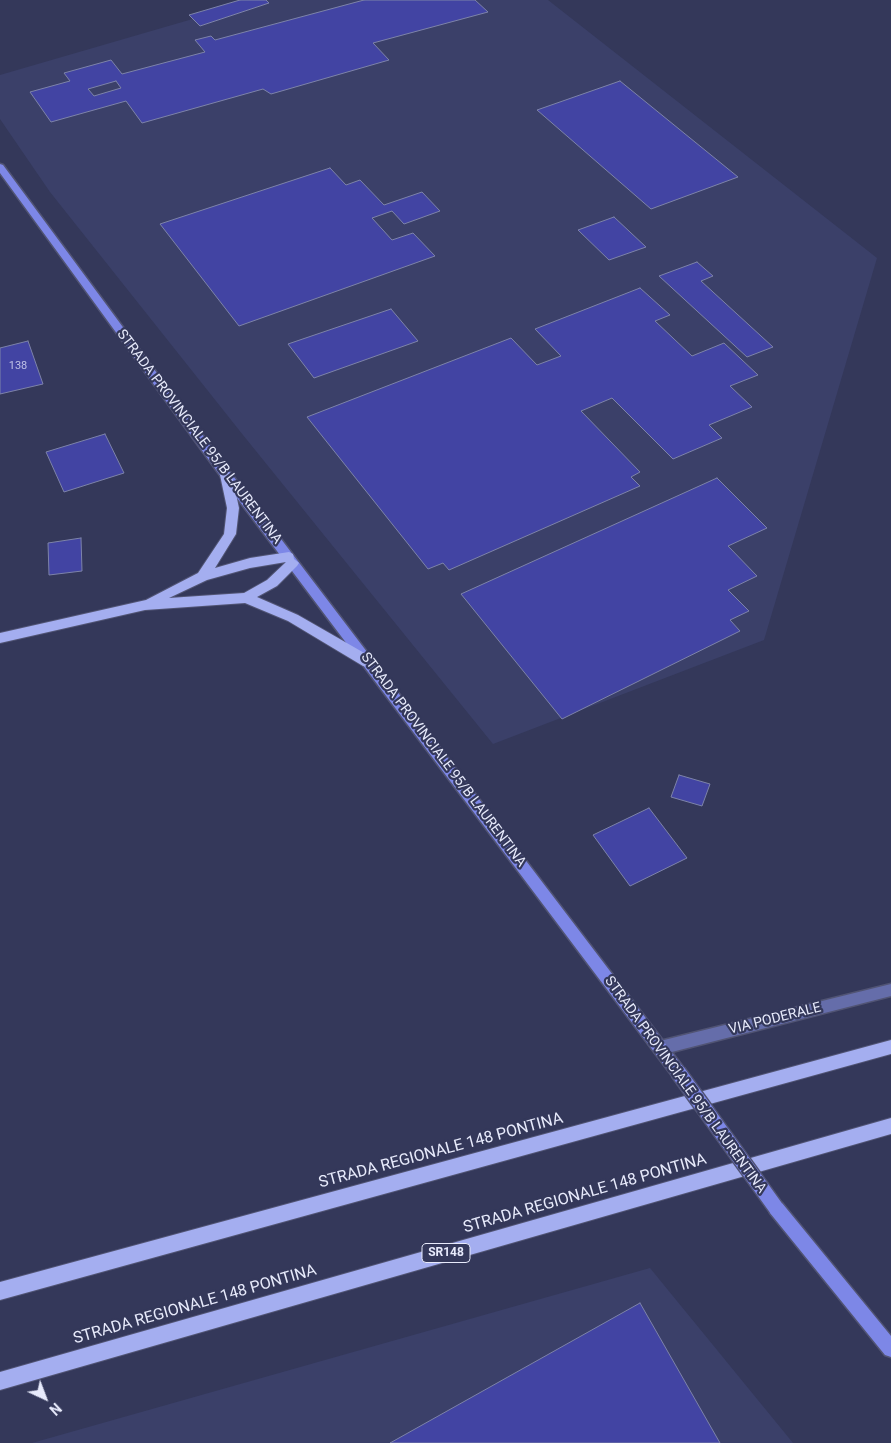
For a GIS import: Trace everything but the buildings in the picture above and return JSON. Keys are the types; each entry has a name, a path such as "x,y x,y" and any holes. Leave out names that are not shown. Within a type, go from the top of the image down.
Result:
{"highway":[{"path":"203,576 230,534 233,508 226,475"},
{"path":"146,605 203,576 250,563 291,560"},
{"path":"0,638 146,605 246,598 272,583 291,560"},
{"path":"246,598 293,618 368,662"},
{"name":"STRADA REGIONALE 148 PONTINA","path":"0,1291 891,1047"},
{"name":"STRADA REGIONALE 148 PONTINA","path":"0,1381 891,1126"}],"main road":[{"name":"STRADA PROVINCIALE 95/B LAURENTINA","path":"0,167 226,475 660,1048 776,1208 891,1349"}],"street":[{"name":"VIA PODERALE","path":"660,1048 891,990"}],"shaded area":[{"path":"258,0 548,0 877,258 764,640 493,744 243,435 50,192 0,119 0,75"},
{"path":"650,1268 793,1443 32,1443"}]}
